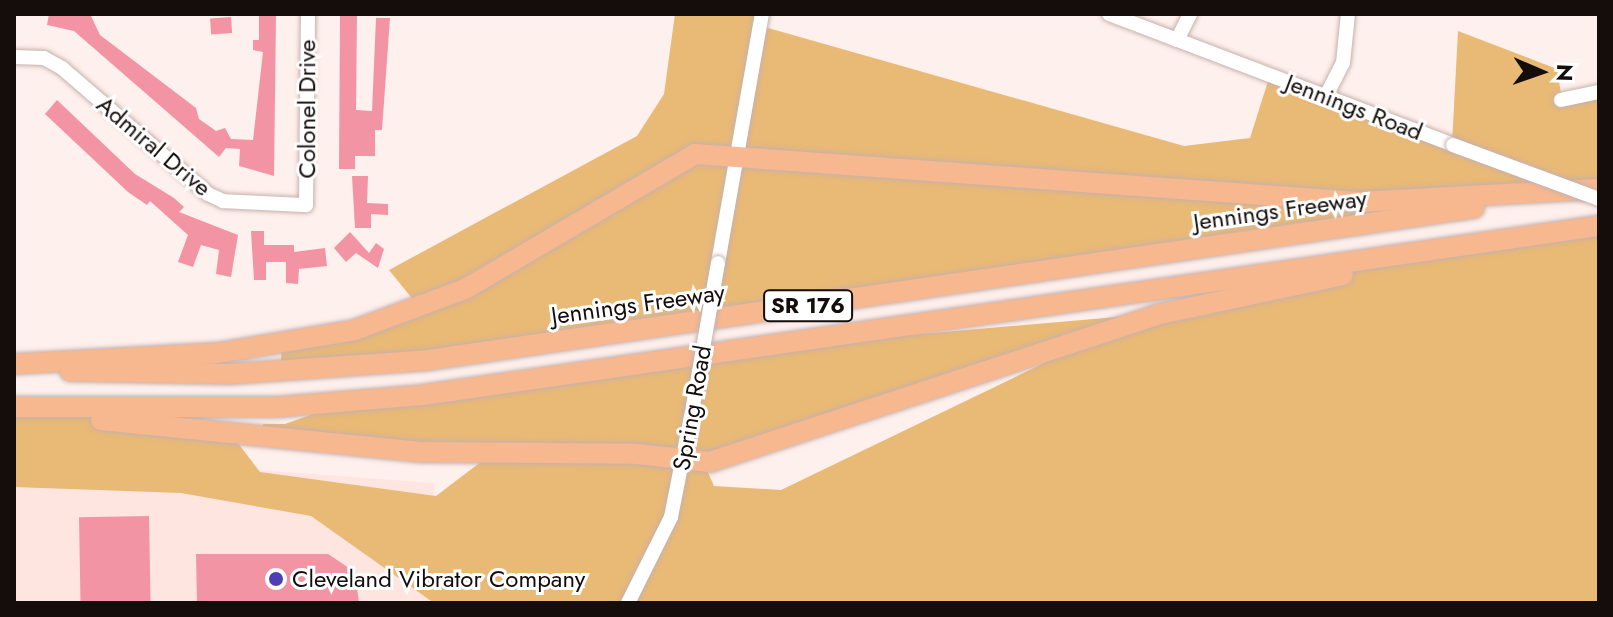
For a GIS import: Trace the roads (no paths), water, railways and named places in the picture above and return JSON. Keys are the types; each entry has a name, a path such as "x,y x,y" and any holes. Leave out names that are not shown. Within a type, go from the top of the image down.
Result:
{"highway":[{"path":"14,365 218,353 355,330 465,289 664,168 695,154 1359,202 1599,192"},
{"name":"Jennings Freeway","path":"14,365 230,374 428,360 1599,192"},
{"name":"SR 176","path":"14,407 278,407 423,395 1599,226"},
{"path":"42,409 423,452 637,454 683,460 739,456 1156,315 1417,254"}],"street":[{"name":"Colonel Drive","path":"306,205 308,14"},
{"name":"Spring Road","path":"628,603 658,552 683,460 762,14"},
{"name":"Jennings Road","path":"1109,14 1453,145 1599,192"},
{"path":"1177,40 1190,14"},
{"path":"1326,96 1343,63 1348,14"},
{"name":"Admiral Drive","path":"14,57 44,58 62,68 208,194 223,201 306,205"},
{"path":"1561,100 1599,92"}],"place":[{"name":"Cleveland Vibrator Company","path":"276,579"}]}
